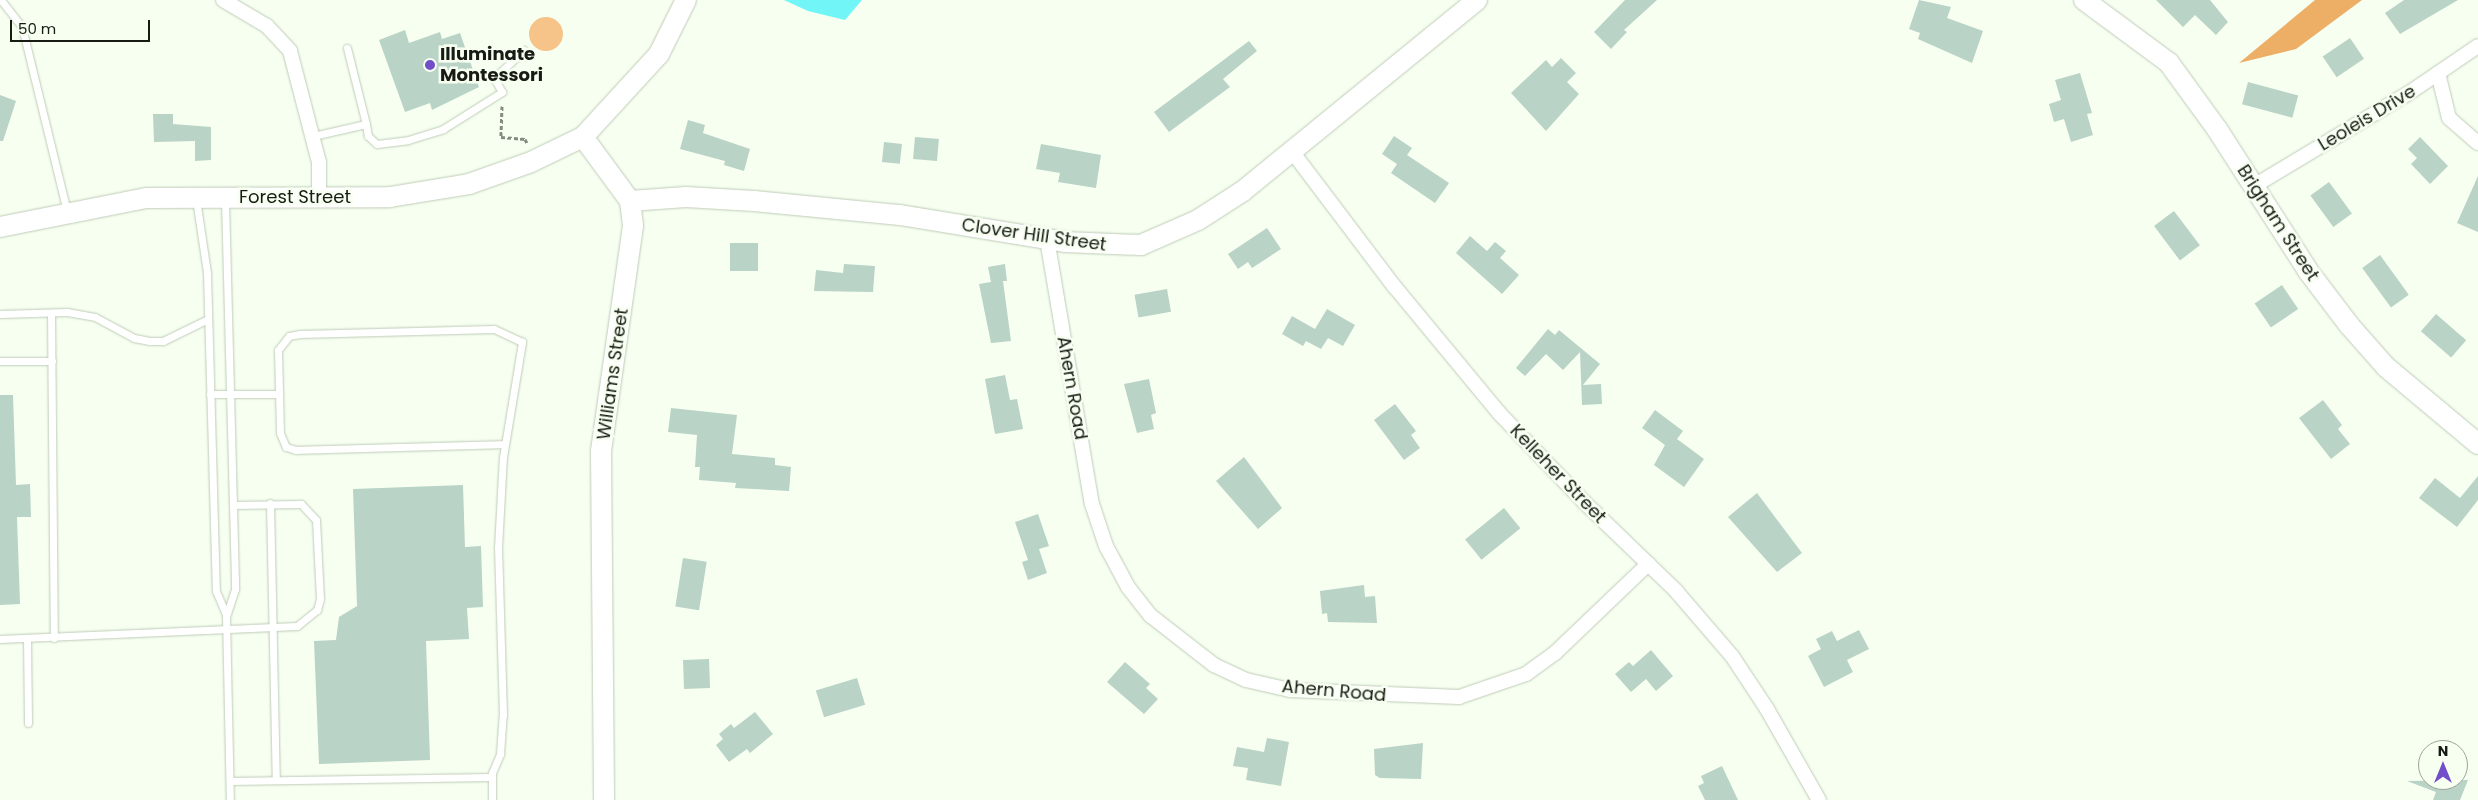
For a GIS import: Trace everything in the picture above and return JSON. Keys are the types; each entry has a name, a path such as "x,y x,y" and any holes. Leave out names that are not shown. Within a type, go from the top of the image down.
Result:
{"street":[{"path":"223,0 267,26 290,51 320,162 320,196"},
{"path":"583,137 658,54 686,0"},
{"name":"Clover Hill Street","path":"630,202 703,197 861,210 1047,239 1123,247 1156,240 1222,206 1477,0"},
{"name":"Brigham Street","path":"2084,0 2169,64 2254,186 2308,271 2355,332 2386,368 2478,444"},
{"name":"Leoleis Drive","path":"2254,186 2438,73 2478,46"},
{"path":"2438,73 2449,118 2462,133 2478,143"},
{"name":"Forest Street","path":"0,228 67,212 146,198 195,196 390,197 437,192 495,176 583,137"},
{"name":"Williams Street","path":"583,137 630,202 633,226 630,265 608,396 600,481 604,800"},
{"name":"Kelleher Street","path":"1291,150 1394,286 1499,413 1648,564 1732,656 1767,708 1819,800"},
{"name":"Ahern Road","path":"1047,239 1092,504 1106,546 1128,587 1150,616 1214,665 1246,680 1290,690 1459,697 1526,674 1554,653 1648,564"}],"lane":[{"path":"1,0 22,27 67,212"},
{"path":"348,48 368,136 378,144 408,140 443,129 496,96 502,92 494,78 524,50"},
{"path":"313,136 366,124"},
{"path":"195,196 207,273 206,320 216,591 226,616"},
{"path":"225,196 235,589 226,616 230,800"},
{"path":"0,314 51,313 95,317 134,338 150,341 163,341 206,320"},
{"path":"51,313 54,638"},
{"path":"492,800 492,777 500,754 504,715 498,548 505,444 522,342 494,328 289,336 278,350 282,441 296,450 505,444"},
{"path":"0,361 52,361"},
{"path":"210,394 279,394"},
{"path":"270,503 276,780"},
{"path":"0,639 272,630 297,626 317,610 319,539 316,520 301,504 233,504"},
{"path":"27,639 28,723"},
{"path":"230,781 492,777"}],"path":[{"path":"496,96 504,109 501,137 525,139 526,143"}],"shaded area":[{"path":"2315,0 2362,0 2296,49 2239,63"},
{"path":"546,17 558,22 563,34 558,46 546,51 534,46 529,34 534,22"}],"water":[{"path":"784,0 862,0 845,20 808,11"}],"building":[{"path":"1625,0 1657,0 1624,30 1627,32 1611,49 1594,32"},
{"path":"1919,0 1951,7 1947,18 1983,31 1972,63 1918,39 1920,33 1909,29"},
{"path":"2156,0 2210,0 2228,22 2216,35 2195,15 2183,27"},
{"path":"2404,0 2458,0 2400,34 2385,13"},
{"name":"Illuminate Montessori","path":"405,30 409,43 440,32 442,39 460,33 479,87 432,110 430,103 405,112 379,40"},
{"path":"2350,38 2364,59 2337,77 2323,56"},
{"path":"1249,41 1257,51 1223,79 1230,87 1169,132 1154,112"},
{"path":"1561,58 1576,73 1567,82 1579,94 1546,131 1511,93 1546,60 1552,67"},
{"path":"2080,73 2092,113 2087,114 2093,135 2071,142 2064,119 2054,122 2049,104 2061,100 2055,80"},
{"path":"2248,82 2298,95 2292,118 2242,104"},
{"path":"0,95 16,101 3,141 0,141"},
{"path":"153,114 173,114 173,124 211,127 211,160 195,161 195,141 154,142"},
{"path":"688,120 705,125 703,133 750,149 744,171 724,165 725,161 680,149"},
{"path":"1394,136 1412,148 1407,155 1449,183 1435,203 1391,173 1397,164 1382,154"},
{"path":"915,137 939,139 937,161 913,159"},
{"path":"2420,137 2448,166 2430,184 2411,164 2417,158 2408,149"},
{"path":"884,142 902,144 900,164 882,162"},
{"path":"1041,144 1101,155 1096,188 1058,182 1060,173 1036,169"},
{"path":"2478,176 2478,232 2457,223"},
{"path":"2329,182 2352,214 2333,227 2310,196"},
{"path":"2174,211 2200,245 2180,260 2154,226"},
{"path":"1267,228 1281,249 1252,268 1248,262 1238,269 1228,254"},
{"path":"1470,236 1487,251 1495,242 1506,251 1500,258 1519,275 1502,294 1456,253"},
{"path":"730,243 758,243 758,271 730,271"},
{"path":"2380,255 2409,295 2391,308 2362,268"},
{"path":"844,264 875,266 873,292 814,291 816,270 843,273"},
{"path":"1005,264 1007,281 1003,281 1011,341 991,343 979,284 991,282 988,267"},
{"path":"2282,285 2298,309 2271,327 2255,303"},
{"path":"1167,289 1171,312 1138,317 1135,295"},
{"path":"1327,309 1355,325 1343,346 1328,338 1321,349 1306,341 1303,346 1282,334 1292,316 1315,329"},
{"path":"2436,314 2466,340 2451,358 2421,331"},
{"path":"1548,329 1555,335 1559,330 1600,364 1583,385 1601,384 1602,404 1582,405 1580,352 1563,370 1546,354 1525,376 1516,368"},
{"path":"1005,375 1010,400 1017,399 1023,429 995,434 985,379"},
{"path":"1149,379 1156,413 1151,415 1154,429 1137,433 1124,384"},
{"path":"0,395 13,395 16,485 30,484 31,517 17,517 20,604 0,605"},
{"path":"2323,400 2342,425 2338,429 2350,444 2331,459 2299,418"},
{"path":"1395,404 1416,431 1411,435 1420,448 1404,460 1374,420"},
{"path":"671,408 737,415 732,454 775,458 775,465 791,467 789,491 735,488 736,483 699,480 700,467 695,467 697,435 668,432"},
{"path":"1655,410 1683,431 1677,439 1704,459 1684,487 1654,465 1665,445 1642,428"},
{"path":"1244,457 1282,508 1258,529 1216,481"},
{"path":"2478,476 2478,500 2457,527 2419,498 2435,478 2460,498"},
{"path":"463,485 465,547 481,546 483,607 467,608 469,639 426,641 430,760 319,764 314,641 336,640 339,617 357,606 353,489"},
{"path":"1757,493 1802,553 1777,572 1728,517"},
{"path":"1504,508 1520,528 1482,560 1465,539"},
{"path":"1038,514 1049,546 1039,549 1047,573 1028,580 1022,562 1028,560 1015,522"},
{"path":"683,558 707,562 699,610 675,606"},
{"path":"1364,585 1365,597 1375,596 1377,623 1328,622 1327,613 1322,614 1320,591"},
{"path":"1859,630 1869,649 1847,660 1853,672 1824,687 1808,656 1821,649 1816,639 1832,631 1837,641"},
{"path":"1651,650 1673,676 1656,691 1646,679 1631,692 1615,674 1629,662 1633,666"},
{"path":"709,659 710,688 684,689 683,660"},
{"path":"1125,662 1150,684 1146,688 1158,699 1144,714 1107,682"},
{"path":"857,678 865,705 824,717 816,691"},
{"path":"755,712 773,734 750,753 747,749 729,762 716,745 723,739 719,734 731,724 734,728"},
{"path":"1267,738 1289,742 1281,786 1246,780 1248,768 1233,766 1237,747 1264,752"},
{"path":"1423,743 1421,779 1380,778 1375,775 1374,749"},
{"path":"1722,766 1738,800 1705,800 1698,786 1704,783 1701,776"},
{"path":"2407,781 2418,781 2418,785"},
{"path":"2431,790 2464,790 2460,800 2433,800 2436,792"}],"place":[{"name":"Illuminate Montessori","path":"430,65"}]}
